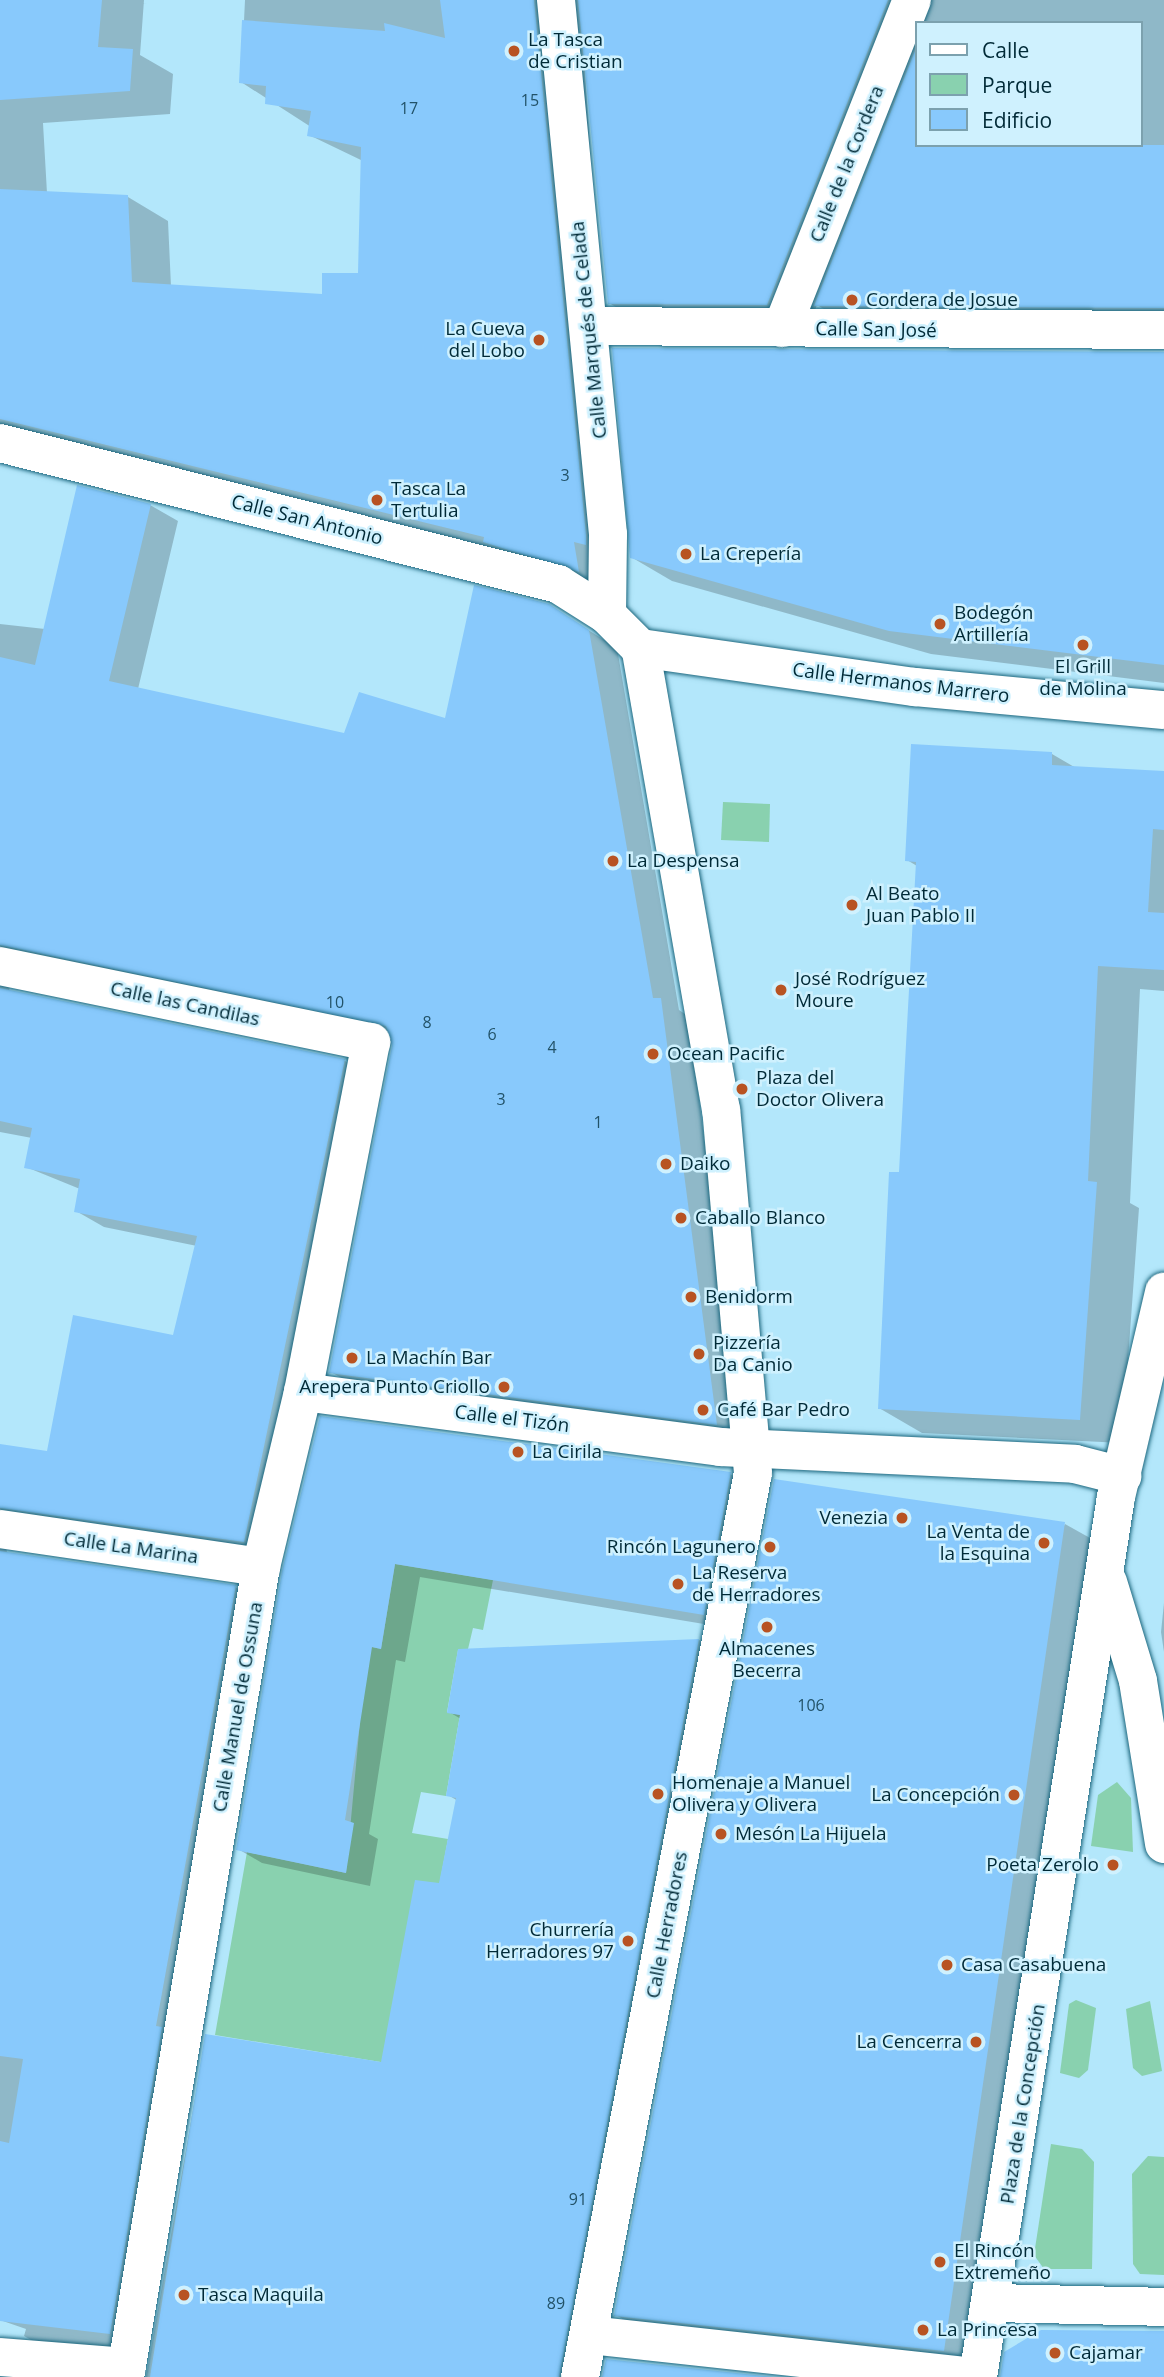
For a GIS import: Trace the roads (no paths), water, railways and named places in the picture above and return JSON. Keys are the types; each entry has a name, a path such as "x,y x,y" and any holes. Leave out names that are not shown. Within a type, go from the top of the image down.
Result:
{"street":[{"name":"Calle Marqués de Celada","path":"556,0 608,534 607,615"},
{"name":"Calle de la Cordera","path":"782,328 912,0"},
{"name":"Calle San José","path":"589,327 1164,330"},
{"name":"Calle San Antonio","path":"0,443 558,584 607,615"},
{"path":"607,615 640,648 721,1110 742,1456 1075,1464 1122,1476"},
{"name":"Calle Hermanos Marrero","path":"640,648 915,687 1164,710"},
{"name":"Calle las Candilas","path":"0,966 371,1042"},
{"name":"Calle Manuel de Ossuna","path":"126,2372 261,1567 303,1392 371,1042"},
{"name":"Plaza de la Concepción","path":"978,2377 993,2303 1105,1573 1122,1476 1160,1330 1164,1292"},
{"name":"Calle el Tizón","path":"303,1392 742,1456"},
{"name":"Calle Herradores","path":"580,2377 742,1456"},
{"name":"Calle La Marina","path":"0,1529 261,1567"},
{"name":"Plaza de la Concepción","path":"1105,1573 1138,1681 1164,1844"},
{"path":"993,2303 1164,2306"},
{"path":"589,2335 978,2377"},
{"path":"0,2357 126,2372"}],"place":[{"name":"La Tasca de Cristian","path":"514,51"},
{"name":"Cordera de Josue","path":"852,300"},
{"name":"La Cueva del Lobo","path":"539,340"},
{"name":"Tasca La Tertulia","path":"377,500"},
{"name":"La Crepería","path":"686,554"},
{"name":"Bodegón Artillería","path":"940,624"},
{"name":"El Grill de Molina","path":"1083,645"},
{"name":"La Despensa","path":"613,861"},
{"name":"Al Beato Juan Pablo II","path":"852,905"},
{"name":"José Rodríguez Moure","path":"781,990"},
{"name":"Ocean Pacific","path":"653,1054"},
{"name":"Plaza del Doctor Olivera","path":"742,1089"},
{"name":"Daiko","path":"666,1164"},
{"name":"Caballo Blanco","path":"681,1218"},
{"name":"Benidorm","path":"691,1297"},
{"name":"Pizzería Da Canio","path":"699,1354"},
{"name":"La Machín Bar","path":"352,1358"},
{"name":"Arepera Punto Criollo","path":"504,1387"},
{"name":"Café Bar Pedro","path":"703,1410"},
{"name":"La Cirila","path":"518,1452"},
{"name":"Venezia","path":"902,1518"},
{"name":"La Venta de la Esquina","path":"1044,1543"},
{"name":"Rincón Lagunero","path":"770,1547"},
{"name":"La Reserva de Herradores","path":"678,1584"},
{"name":"Almacenes Becerra","path":"767,1627"},
{"name":"Homenaje a Manuel Olivera y Olivera","path":"658,1794"},
{"name":"La Concepción","path":"1014,1795"},
{"name":"Mesón La Hijuela","path":"721,1834"},
{"name":"Poeta Zerolo","path":"1113,1865"},
{"name":"Churrería Herradores 97","path":"628,1941"},
{"name":"Casa Casabuena","path":"947,1965"},
{"name":"La Cencerra","path":"976,2042"},
{"name":"El Rincón Extremeño","path":"940,2262"},
{"name":"Tasca Maquila","path":"184,2295"},
{"name":"La Princesa","path":"923,2330"},
{"name":"Cajamar","path":"1055,2353"}]}
